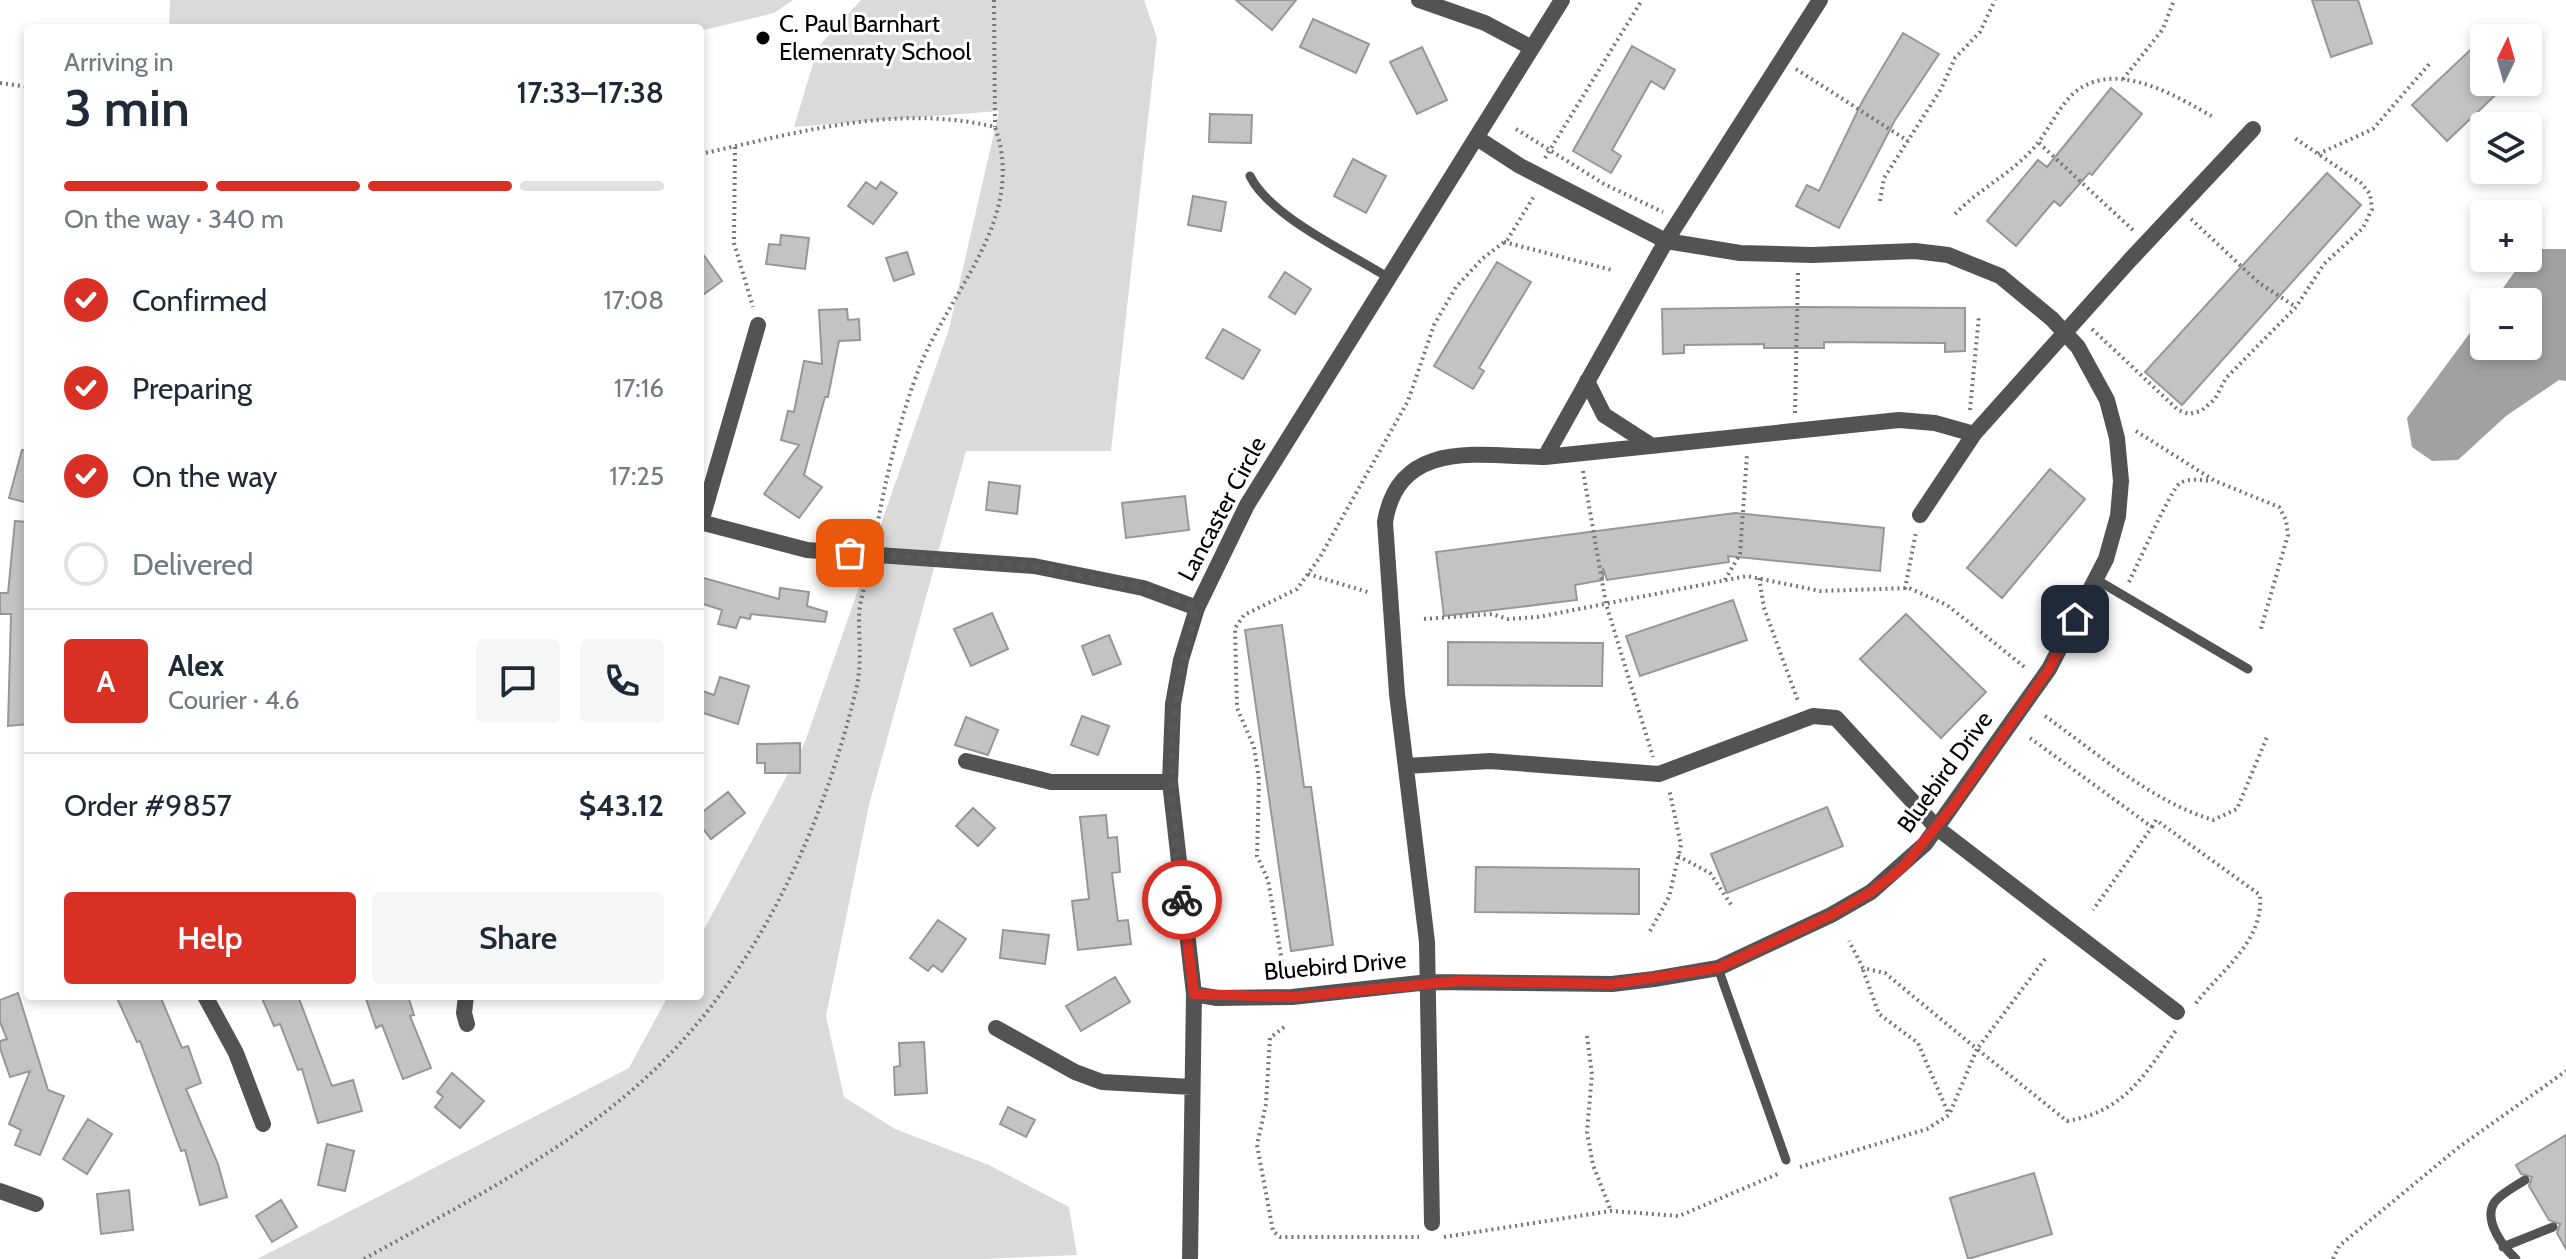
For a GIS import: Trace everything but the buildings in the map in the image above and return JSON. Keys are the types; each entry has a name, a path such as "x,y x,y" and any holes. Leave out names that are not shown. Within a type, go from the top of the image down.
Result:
{"street":[{"path":"1419,0 1485,23 1532,48"},
{"name":"Lancaster Circle","path":"1190,1259 1194,994 1170,782 1173,704 1197,608 1247,505 1562,0"},
{"path":"1545,457 1666,241 1820,0"},
{"path":"1920,515 1971,433 2253,129"},
{"name":"Bluebird Drive","path":"1194,994 1288,997 1429,982 1612,984 1718,968 1871,892 1903,867 1937,828 2041,680 2097,580 2118,516 2121,481 2111,416 2092,371 2065,332 2000,276 1948,255 1915,251 1812,255 1740,253 1666,241 1529,171 1477,138"},
{"path":"704,512 758,325"},
{"path":"1587,381 1604,415 1649,444"},
{"path":"1431,1233 1429,982 1385,522 1388,501 1402,477 1412,469 1451,456 1545,457 1899,420 1935,423 1971,433"},
{"path":"704,523 807,550 1034,566 1143,588 1197,608"},
{"path":"1406,766 1490,761 1659,774 1813,716 1836,718 1937,828 2177,1012"},
{"path":"966,761 1051,782 1170,782"},
{"path":"207,1000 236,1053 263,1124"},
{"path":"466,1000 467,1024"},
{"path":"996,1028 1075,1072 1102,1082 1192,1087"},
{"path":"0,1191 36,1204"}],"lane":[{"path":"1250,176 1257,191 1290,216 1389,278"},
{"path":"2097,580 2248,669"},
{"path":"1718,968 1786,1160"},
{"path":"2516,1259 2503,1247 2491,1217 2494,1203 2525,1180"},
{"path":"2503,1247 2553,1227"}],"path":[{"path":"364,1259 504,1182 632,1090 724,990 779,901 815,826 857,689 861,656 859,615 881,500 920,366 980,258 997,217 1003,170 995,127 994,0"},
{"path":"1540,167 1642,0"},
{"path":"1880,201 1884,178 1955,58 1980,32 1995,0"},
{"path":"2123,79 2163,29 2174,0"},
{"path":"1780,60 1908,141"},
{"path":"2318,154 2373,129 2431,62"},
{"path":"1955,214 1971,197 2017,166 2039,143 2073,94 2096,80 2123,79 2179,97 2215,118"},
{"path":"0,83 24,86"},
{"path":"704,153 826,124 910,117 995,127"},
{"path":"1516,129 1604,184 1669,216"},
{"path":"2092,329 2159,395 2189,414 2201,411 2215,399 2226,378 2296,307 2324,264 2363,228 2372,209 2370,194 2361,183 2293,137"},
{"path":"2039,143 2147,243"},
{"path":"735,147 734,243 758,325"},
{"path":"1288,997 1268,880 1257,856 1259,780 1254,747 1237,708 1235,628 1244,615 1297,589 1308,574 1408,401 1434,325 1456,287 1504,242 1534,196"},
{"path":"2179,208 2259,283 2296,307"},
{"path":"1504,242 1612,270"},
{"path":"1794,431 1799,291"},
{"path":"1971,433 1979,315"},
{"path":"2111,416 2215,481 2279,507 2286,520 2288,535 2260,632"},
{"path":"1725,580 1740,554 1749,434"},
{"path":"1580,453 1606,604 1653,757"},
{"path":"2129,582 2167,505 2171,490 2184,480 2215,481"},
{"path":"1905,589 1920,515"},
{"path":"1308,574 1390,598"},
{"path":"1424,619 1492,614 1508,619 1538,617 1747,576 1820,591 1905,589 1947,605 2041,680"},
{"path":"1759,578 1764,608 1795,688 1802,720"},
{"path":"2045,716 2145,787 2192,814 2213,820 2237,809 2267,737"},
{"path":"2030,738 2152,827 2093,910"},
{"path":"1650,931 1669,897 1681,845 1668,786"},
{"path":"1678,856 1710,873 1732,906"},
{"path":"1849,941 1863,968 1879,1014 1918,1043 1949,1115"},
{"path":"1284,1027 1270,1038 1266,1104 1257,1145 1273,1231 1280,1237 1431,1233 1611,1211 1679,1216 1773,1176 1927,1129 1949,1115 1977,1049 1885,973 1863,968"},
{"path":"1587,1036 1592,1074 1587,1132 1593,1165 1611,1211"},
{"path":"2333,1259 2339,1246 2459,1147 2566,1071"}],"shaded area":[{"path":"170,0 793,0 774,13 704,30 704,24 169,24"},
{"path":"861,0 1144,0 1157,38 1111,451 966,451 869,805 826,1016 844,1097 895,1129 989,1165 1069,1207 1077,1255 983,1259 257,1259 629,1068 666,1000 704,1000 704,930 805,742 949,329 999,111 794,127 818,47"},
{"path":"2542,249 2566,249 2566,381 2559,380 2506,416 2458,460 2432,461 2412,447 2407,418 2470,333 2470,360 2542,360 2542,288 2503,288 2515,272 2542,272"}],"way so far":[{"path":"850,553 1034,566 1143,588 1197,608 1181,660 1169,741 1172,814 1182,900"}],"place":[{"name":"C. Paul Barnhart Elemenraty School","path":"763,38"}],"route":[{"path":"1182,900 1194,994 1217,998 1292,997 1429,982 1612,984 1718,968 1831,915 1871,892 1903,867 1925,844 2049,669 2075,619"}]}
